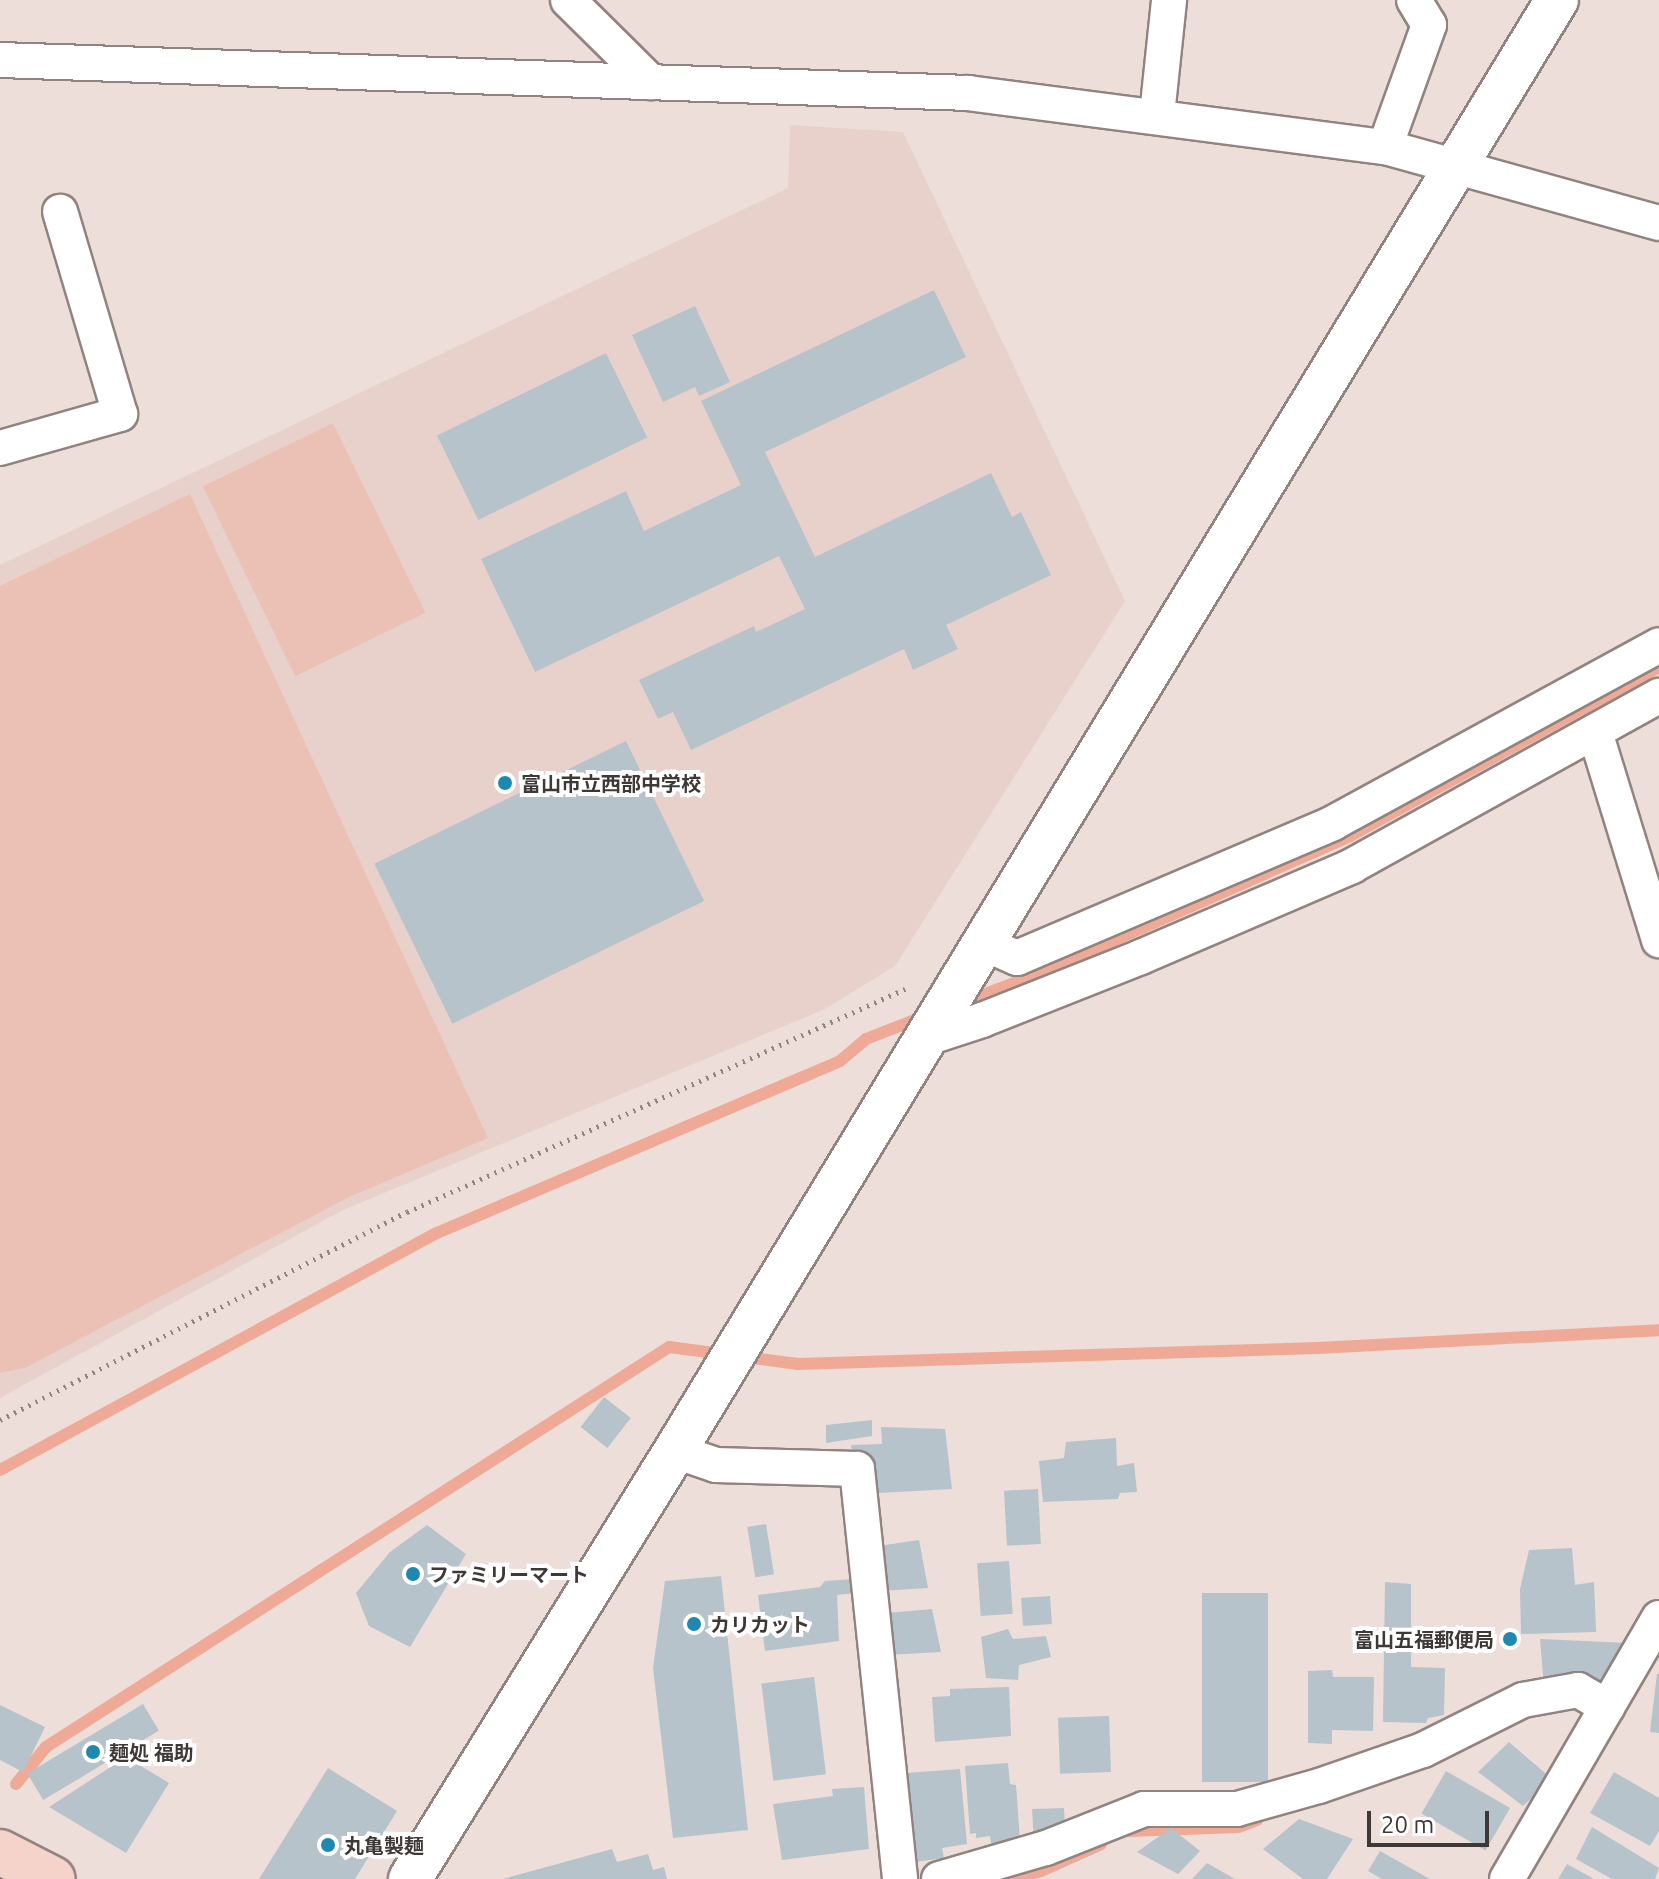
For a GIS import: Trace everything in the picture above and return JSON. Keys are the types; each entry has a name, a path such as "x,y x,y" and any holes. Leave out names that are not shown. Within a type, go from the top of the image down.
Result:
{"main road":[{"path":"0,1852 53,1879"}],"street":[{"path":"568,0 651,82"},
{"path":"1157,115 1169,0"},
{"path":"1385,147 1429,25 1414,0"},
{"path":"410,1879 928,1037 1557,0"},
{"path":"0,60 968,93 1157,115 1385,147 1659,223"},
{"path":"0,448 120,414 60,212"},
{"path":"973,960 1017,958 1333,823 1659,645"},
{"path":"928,1037 982,1020 1141,957 1352,866 1659,696"},
{"path":"1595,732 1659,940"},
{"path":"675,1451 716,1465 857,1469 900,1879"},
{"path":"1507,1879 1607,1707 1649,1654 1659,1618"},
{"path":"939,1879 1046,1848 1144,1809 1237,1809 1319,1786 1423,1750 1523,1700 1578,1690 1607,1707"}],"path":[{"path":"0,1420 407,1212 906,988"}],"shaded area":[{"name":"富山市立西部中学校","path":"790,125 903,132 1125,601 895,966 825,1009 341,1211 0,1398 0,565 788,188"},
{"path":"333,423 425,613 295,676 203,487"},
{"path":"190,494 488,1138 349,1197 25,1368 0,1373 0,586"}],"building":[{"path":"934,290 966,357 765,452 815,557 991,473 1012,517 1021,512 1051,575 946,625 958,649 913,670 904,649 691,750 673,712 658,719 639,680 754,626 756,632 805,609 779,556 535,672 481,559 626,491 644,531 741,485 701,401"},
{"path":"695,306 730,382 699,396 695,387 663,402 632,335"},
{"path":"606,353 647,437 478,520 437,435"},
{"path":"626,741 704,901 452,1024 374,864"},
{"path":"604,1397 631,1418 607,1448 581,1427"},
{"path":"872,1420 872,1436 826,1443 826,1425"},
{"path":"881,1427 945,1429 952,1489 860,1494 851,1445 882,1444"},
{"path":"1116,1438 1117,1466 1134,1463 1137,1492 1120,1493 1118,1499 1043,1502 1039,1461 1064,1458 1066,1442"},
{"path":"1038,1489 1041,1544 1007,1546 1004,1491"},
{"path":"766,1524 774,1574 755,1577 747,1527"},
{"name":"ファミリーマート","path":"427,1525 466,1554 410,1647 369,1626 356,1593 390,1552"},
{"path":"919,1540 928,1588 881,1591 865,1548"},
{"path":"1572,1548 1575,1585 1594,1582 1596,1632 1521,1634 1520,1589 1529,1550"},
{"path":"1009,1561 1013,1614 981,1616 977,1563"},
{"path":"721,1576 748,1830 673,1838 653,1668 665,1581"},
{"path":"854,1579 856,1593 837,1595 839,1641 765,1651 758,1595 820,1587 825,1581"},
{"path":"1385,1582 1411,1584 1411,1667 1445,1668 1444,1715 1428,1718 1426,1723 1383,1722"},
{"path":"1202,1593 1268,1593 1268,1782 1202,1782"},
{"path":"1050,1596 1052,1624 1023,1626 1021,1598"},
{"path":"932,1609 941,1652 887,1655 887,1613"},
{"path":"1008,1629 1013,1639 1046,1636 1051,1657 1019,1665 1018,1680 986,1678 981,1637"},
{"path":"1540,1639 1628,1643 1605,1685 1544,1687"},
{"path":"1332,1670 1333,1677 1374,1677 1373,1731 1332,1730 1332,1744 1308,1743 1308,1671"},
{"path":"1659,1674 1659,1733 1650,1732"},
{"path":"814,1677 826,1774 773,1781 761,1683"},
{"path":"1009,1687 1011,1736 935,1742 932,1697 950,1696 950,1689"},
{"name":"麺処 福助","path":"143,1704 159,1731 43,1800 27,1774"},
{"path":"0,1705 45,1727 23,1772 0,1760"},
{"path":"1109,1716 1111,1772 1060,1774 1058,1718"},
{"path":"1509,1742 1552,1779 1523,1806 1478,1772"},
{"path":"126,1757 169,1783 126,1853 49,1807"},
{"path":"1008,1763 1010,1784 1016,1785 1020,1840 1003,1842 1004,1850 992,1850 990,1836 976,1838 976,1833 970,1834 965,1766"},
{"name":"丸亀製麺","path":"328,1768 397,1811 355,1879 259,1879"},
{"path":"960,1769 967,1844 942,1848 944,1858 915,1862 906,1773"},
{"path":"1446,1771 1510,1808 1486,1850 1422,1813"},
{"path":"1614,1772 1659,1798 1659,1831 1650,1846 1590,1813"},
{"path":"864,1787 869,1849 782,1860 773,1804 833,1796 832,1789"},
{"path":"1064,1808 1065,1829 1034,1842 1032,1809"},
{"path":"1299,1819 1353,1839 1327,1879 1303,1879 1263,1849"},
{"path":"1592,1827 1659,1868 1655,1879 1612,1879 1576,1859"},
{"path":"1171,1828 1200,1851 1178,1874 1137,1852"},
{"path":"612,1849 617,1862 648,1854 653,1870 664,1867 667,1879 503,1879"},
{"path":"1380,1851 1430,1879 1382,1879 1368,1871"},
{"path":"1207,1863 1235,1879 1192,1879"},
{"path":"1567,1864 1594,1879 1558,1879"}],"waterway":[{"path":"961,1003 1033,976 1350,836 1659,667"},
{"path":"0,1470 437,1233 840,1061 866,1039 925,1016"},
{"path":"16,1784 46,1747 669,1347 798,1364 1318,1348 1659,1330"},
{"path":"1129,1831 1238,1827 1257,1820"},
{"path":"1007,1879 1041,1871 1101,1844"}],"place":[{"name":"富山市立西部中学校","path":"505,783"},
{"name":"ファミリーマート","path":"413,1574"},
{"name":"カリカット","path":"694,1624"},
{"name":"富山五福郵便局","path":"1510,1639"},
{"name":"麺処 福助","path":"93,1752"},
{"name":"丸亀製麺","path":"328,1845"}]}
